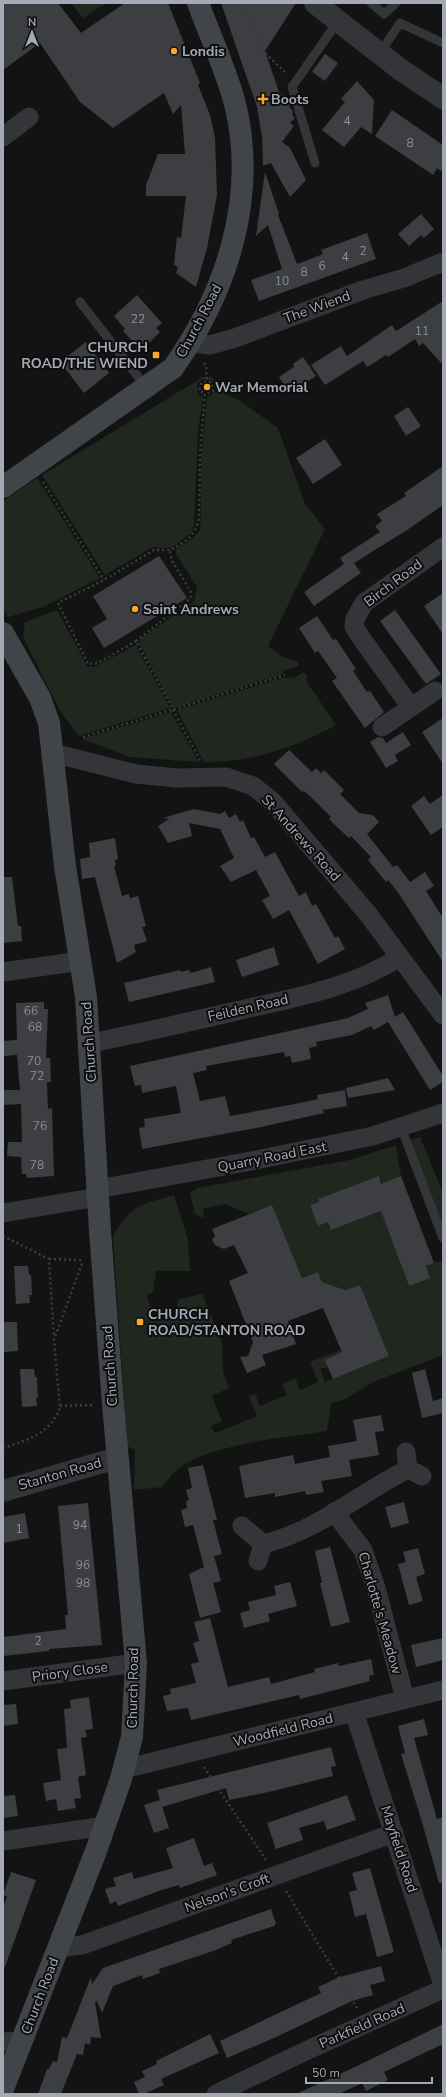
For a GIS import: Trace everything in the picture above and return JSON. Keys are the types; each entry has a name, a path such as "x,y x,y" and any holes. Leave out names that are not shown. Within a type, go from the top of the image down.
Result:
{"main road":[{"name":"Church Road","path":"3,487 32,465 173,368 191,343 211,306 225,272 236,234 241,187 242,142 235,107 198,3"},
{"name":"Church Road","path":"3,633 40,698 49,723 65,866 81,961 90,1043 98,1193 117,1458 136,1663 132,1737 124,1769 58,1948 12,2042 3,2089"}],"street":[{"path":"315,3 380,53 443,98"},
{"path":"3,137 29,117"},
{"name":"The Wiend","path":"191,343 210,345 235,338 362,290 404,278 443,262"},
{"name":"Birch Road","path":"410,706 354,627 355,619 364,603 443,547"},
{"path":"382,727 410,706 435,691"},
{"name":"St Andrews Road","path":"53,753 136,774 177,778 226,777 254,786 273,802 368,914 443,1014"},
{"name":"Feilden Road","path":"90,1043 143,1033 340,986 383,968 400,957"},
{"path":"3,972 81,961"},
{"name":"Quarry Road East","path":"3,1213 373,1136 443,1113"},
{"name":"Stanton Road","path":"3,1491 117,1458"},
{"path":"242,1526 260,1553 412,1466"},
{"name":"Charlotte's Meadow","path":"334,1512 363,1550 376,1588 405,1699"},
{"name":"Priory Close","path":"3,1681 136,1663"},
{"name":"Woodfield Road","path":"124,1769 443,1690"},
{"name":"Mayfield Road","path":"354,1712 443,1985"},
{"path":"3,1841 104,1826"},
{"name":"Nelson's Croft","path":"58,1948 82,1945 394,1833"},
{"name":"Parkfield Road","path":"216,2094 312,2048 443,1989"}],"lane":[{"path":"371,3 384,14 396,3"},
{"path":"315,163 292,87 294,82 338,21"},
{"path":"380,53 400,23 443,42"},
{"path":"80,302 146,387"},
{"path":"401,1127 443,1238"}],"path":[{"path":"244,3 264,52 294,82"},
{"path":"202,382 211,382 213,391 205,394 199,390 199,385 202,382"},
{"path":"170,550 172,561 192,592 191,598 136,641 98,663 88,664 58,603 104,580 154,550 170,550 190,537 196,528 198,518 200,447 205,394"},
{"path":"32,465 104,580"},
{"path":"136,641 209,777"},
{"path":"83,737 285,675"},
{"path":"3,1236 49,1259 84,1260"},
{"path":"54,1340 84,1260 84,1252"},
{"path":"3,1448 24,1442 40,1434 58,1415 60,1406 49,1259"},
{"path":"60,1406 113,1404"}],"shaded area":[{"path":"70,3 106,3 83,18"},
{"path":"201,377 211,377 218,382 226,395 239,400 278,428 305,504 325,529 268,646 283,657 298,662 299,666 285,670 280,675 173,708 139,643 140,639 194,601 197,587 176,554 176,549 192,539 200,530 201,462 207,398 216,391 213,381 202,379 197,385 198,395 203,397 198,431 194,523 192,532 174,546 167,548 153,547 105,575 42,475"},
{"path":"37,478 100,578 43,607 8,617 3,608 3,501"},
{"path":"57,610 87,666 94,667 136,645 170,708 79,736 60,711 23,637 25,622"},
{"path":"303,672 307,674 307,682 336,725 289,747 256,757 222,762 204,762 177,710 282,678 296,677"},
{"path":"171,712 199,762 130,757 82,739"},
{"path":"420,1137 443,1193 443,1227 409,1140"},
{"path":"396,1145 401,1176 387,1197 379,1177 318,1199 318,1226 328,1222 331,1230 384,1210 384,1219 409,1286 423,1269 432,1263 443,1262 443,1355 373,1382 346,1399 331,1403 327,1431 271,1439 209,1453 192,1460 178,1469 162,1487 134,1490 135,1450 127,1446 113,1237 125,1218 138,1207 174,1195 188,1240 190,1271 156,1271 153,1292 147,1295 154,1321 179,1316 177,1300 202,1294 222,1342 223,1372 229,1388 212,1396 222,1421 211,1426 215,1433 257,1416 249,1396 255,1394 260,1406 287,1395 282,1384 295,1378 300,1390 318,1382 310,1362 341,1350 342,1352 328,1367 320,1369 325,1382 389,1356 360,1285 345,1290 322,1282 318,1272 302,1278 272,1205 248,1214 226,1204 203,1209 204,1218 195,1214 190,1193 197,1188 350,1160"}],"building":[{"path":"3,3 58,3 81,33 125,3 168,3 200,83 198,85 210,115 215,138 217,195 207,248 196,287 176,273 178,267 174,265 177,237 181,238 186,196 146,196 146,185 158,154 185,154 181,105 173,114 164,93 113,128 80,102 40,43 3,70"},
{"path":"221,3 296,3 265,51 279,92 290,100 288,102 291,104 289,107 293,111 292,115 295,118 290,123 294,126 282,142 290,148 306,180 290,197 271,163 263,166 262,137 257,107"},
{"path":"325,54 338,63 325,81 312,72"},
{"path":"357,81 374,100 372,134 361,127 344,147 322,130 345,102 341,99"},
{"path":"392,110 443,145 443,172 437,168 433,175 375,136"},
{"path":"265,172 279,214 278,215 297,264 323,254 321,250 367,233 376,259 259,301 251,280 282,269 268,225 256,236"},
{"path":"421,214 434,229 424,238 421,235 409,246 398,234"},
{"path":"137,295 162,323 156,328 160,332 141,351 123,331 125,329 114,316"},
{"path":"443,301 443,365 423,343 419,346 415,339 388,357 386,355 367,367 363,361 325,385 311,365 341,346 347,356 392,325 396,331"},
{"path":"86,342 109,373 84,393 60,362"},
{"path":"303,357 316,376 289,393 279,377 294,367 293,364"},
{"path":"408,407 421,426 406,436 394,416"},
{"path":"325,439 342,465 313,484 296,458"},
{"path":"443,466 443,505 407,530 354,563 361,573 314,606 304,592 344,564 340,558 380,532 375,526 382,521 377,514 406,496 404,493"},
{"name":"Saint Andrews","path":"159,556 187,598 104,648 92,628 107,619 93,596"},
{"path":"443,593 443,634 424,606"},
{"path":"395,610 441,674 426,684 380,621"},
{"path":"317,616 333,640 336,639 356,669 353,671 367,692 370,691 384,712 365,728 332,681 337,678 318,651 315,653 299,628"},
{"path":"443,718 443,764 422,732"},
{"path":"403,732 411,745 395,755 398,761 386,768 370,742 378,737 383,738 386,743"},
{"path":"289,750 312,772 316,768 321,773 324,770 344,790 340,794 359,813 373,815 379,822 367,834 393,867 397,865 410,882 425,872 434,886 426,891 443,918 443,962 397,891 388,880 386,882 368,860 371,857 351,836 349,838 338,828 329,819 331,817 311,797 304,791 302,792 274,764"},
{"path":"443,795 443,827 431,835 411,806 424,796 430,804"},
{"path":"194,809 220,814 225,811 229,818 236,814 240,822 243,820 251,838 254,837 265,857 275,852 299,896 306,892 312,906 316,904 335,938 338,936 345,949 318,964 289,910 273,919 262,900 270,896 256,870 231,882 220,866 234,858 220,829 189,823 192,836 168,843 158,826 169,819 163,818"},
{"path":"115,838 118,859 115,860 116,866 114,866 122,896 129,894 130,898 138,896 146,926 142,927 147,941 134,945 136,952 117,963 95,877 82,879 80,859 90,857 89,843"},
{"path":"3,877 12,877 18,926 21,926 22,941 3,943"},
{"path":"274,947 279,965 242,977 236,960"},
{"path":"211,967 215,982 129,1002 124,983 180,970 181,972 189,970 191,973"},
{"path":"388,995 395,1017 403,1012 443,1076 443,1082 430,1090 388,1022 374,1030 371,1026 352,1035 316,1042 317,1046 309,1048 311,1059 292,1063 290,1056 285,1057 284,1052 206,1066 207,1070 193,1073 200,1101 225,1096 230,1116 318,1099 317,1095 345,1090 347,1106 323,1110 324,1113 261,1127 142,1149 139,1128 145,1127 144,1119 181,1113 176,1086 142,1093 141,1085 135,1086 130,1066 348,1018 368,1009 365,1003"},
{"path":"44,1002 44,1009 48,1009 46,1058 50,1058 51,1082 47,1082 48,1109 52,1108 54,1176 27,1178 26,1174 22,1174 21,1157 7,1156 8,1142 22,1142 21,1104 3,1105 3,1090 20,1090 17,1055 3,1056 3,1041 17,1040 16,1003"},
{"path":"388,1078 395,1090 348,1098 346,1088"},
{"path":"379,1176 381,1184 401,1176 434,1263 426,1266 430,1278 409,1286 381,1211 331,1230 328,1222 318,1226 310,1205 319,1202 318,1199"},
{"path":"272,1205 302,1278 318,1272 322,1282 345,1290 360,1285 389,1356 333,1379 325,1360 342,1352 323,1308 288,1321 296,1344 262,1355 266,1365 247,1373 240,1357 248,1356 253,1342 229,1281 248,1273 234,1245 224,1249 215,1245 212,1240 215,1236 212,1229"},
{"path":"14,1266 28,1266 29,1275 31,1275 32,1295 29,1295 30,1303 16,1304"},
{"path":"3,1322 17,1322 18,1351 3,1352"},
{"path":"20,1369 34,1369 35,1377 37,1377 37,1406 22,1407"},
{"path":"425,1369 433,1401 443,1398 443,1413 422,1418 412,1373"},
{"path":"381,1415 384,1431 375,1432 379,1455 349,1460 352,1476 321,1481 324,1492 306,1495 305,1491 275,1497 275,1493 245,1498 239,1466 293,1455 295,1464 330,1457 328,1446 357,1441 353,1420"},
{"path":"203,1465 217,1520 213,1520 222,1554 214,1556 221,1581 213,1583 221,1612 200,1618 189,1574 204,1567 193,1525 185,1527 181,1510 187,1508 186,1501 189,1500 186,1490 192,1488 188,1468"},
{"path":"404,1502 409,1523 391,1528 385,1507"},
{"path":"88,1503 102,1645 49,1649 49,1651 3,1656 3,1637 66,1629 65,1615 68,1615 58,1506"},
{"path":"25,1513 29,1538 3,1543 3,1517"},
{"path":"330,1547 350,1622 331,1627 320,1583 322,1583 315,1551"},
{"path":"418,1548 425,1574 416,1577 423,1601 409,1605 398,1564 406,1562 403,1552"},
{"path":"290,1582 297,1606 268,1614 270,1621 244,1628 240,1613 250,1610 248,1602 276,1595 274,1586"},
{"path":"210,1618 228,1687 269,1677 271,1684 315,1672 314,1669 338,1663 339,1666 371,1659 374,1675 369,1676 370,1681 300,1699 299,1695 191,1720 188,1708 167,1711 163,1696 171,1694 170,1689 196,1683 191,1664 199,1662 193,1643 199,1641 194,1622"},
{"path":"443,1638 443,1660 416,1667 411,1645"},
{"path":"89,1697 93,1729 85,1730 87,1737 81,1738 86,1775 78,1777 81,1798 74,1799 76,1808 58,1811 56,1799 46,1801 43,1783 61,1780 57,1749 67,1748 64,1709 71,1708 70,1700"},
{"path":"16,1704 18,1724 3,1726 3,1705"},
{"path":"424,1719 428,1735 414,1738 437,1819 443,1817 443,1883 439,1883 401,1754 405,1753 398,1726"},
{"path":"331,1747 336,1766 331,1767 333,1776 229,1800 226,1788 162,1807 157,1790"},
{"path":"15,1795 18,1816 3,1818 3,1796"},
{"path":"347,1795 356,1820 327,1830 324,1821 299,1828 303,1840 276,1849 267,1823"},
{"path":"160,1800 169,1828 154,1833 144,1805"},
{"path":"194,1838 204,1866 212,1863 217,1875 180,1888 179,1885 162,1890 118,1906 116,1901 110,1904 105,1889 116,1886 113,1878 132,1872 134,1879 173,1868 166,1848"},
{"path":"370,1868 394,1952 377,1957 366,1914 355,1917 349,1892 357,1890 352,1873"},
{"path":"11,1872 36,1880 5,1967 3,1966 3,1907 7,1897 3,1895"},
{"path":"271,1909 276,1924 274,1926 231,1940 232,1943 216,1950 159,1969 160,1973 143,1979 142,1975 113,1986 102,2013 97,2001 95,2002 101,2038 91,2037 90,2045 85,2043 83,2055 77,2054 61,2094 38,2094 47,2069 49,2069 53,2061 57,2062 62,2037 67,2038 91,1977 92,1984 103,1968"},
{"path":"381,1966 385,1981 370,1985 373,1995 352,2001 276,2037 227,2058 220,2041 321,1993 318,1987 340,1977"},
{"path":"443,2024 443,2044 384,2072 388,2080 366,2091 362,2083 339,2094 296,2094 355,2067"},
{"path":"210,2034 219,2053 161,2079 164,2085 144,2094 139,2094 134,2082 145,2077 142,2071 157,2064 156,2061"}],"place":[{"name":"Londis","path":"174,51"},
{"name":"Boots","path":"263,99"},
{"name":"CHURCH ROAD/THE WIEND","path":"156,355"},
{"name":"War Memorial","path":"207,387"},
{"name":"Saint Andrews","path":"135,609"},
{"name":"CHURCH ROAD/STANTON ROAD","path":"140,1322"}]}
